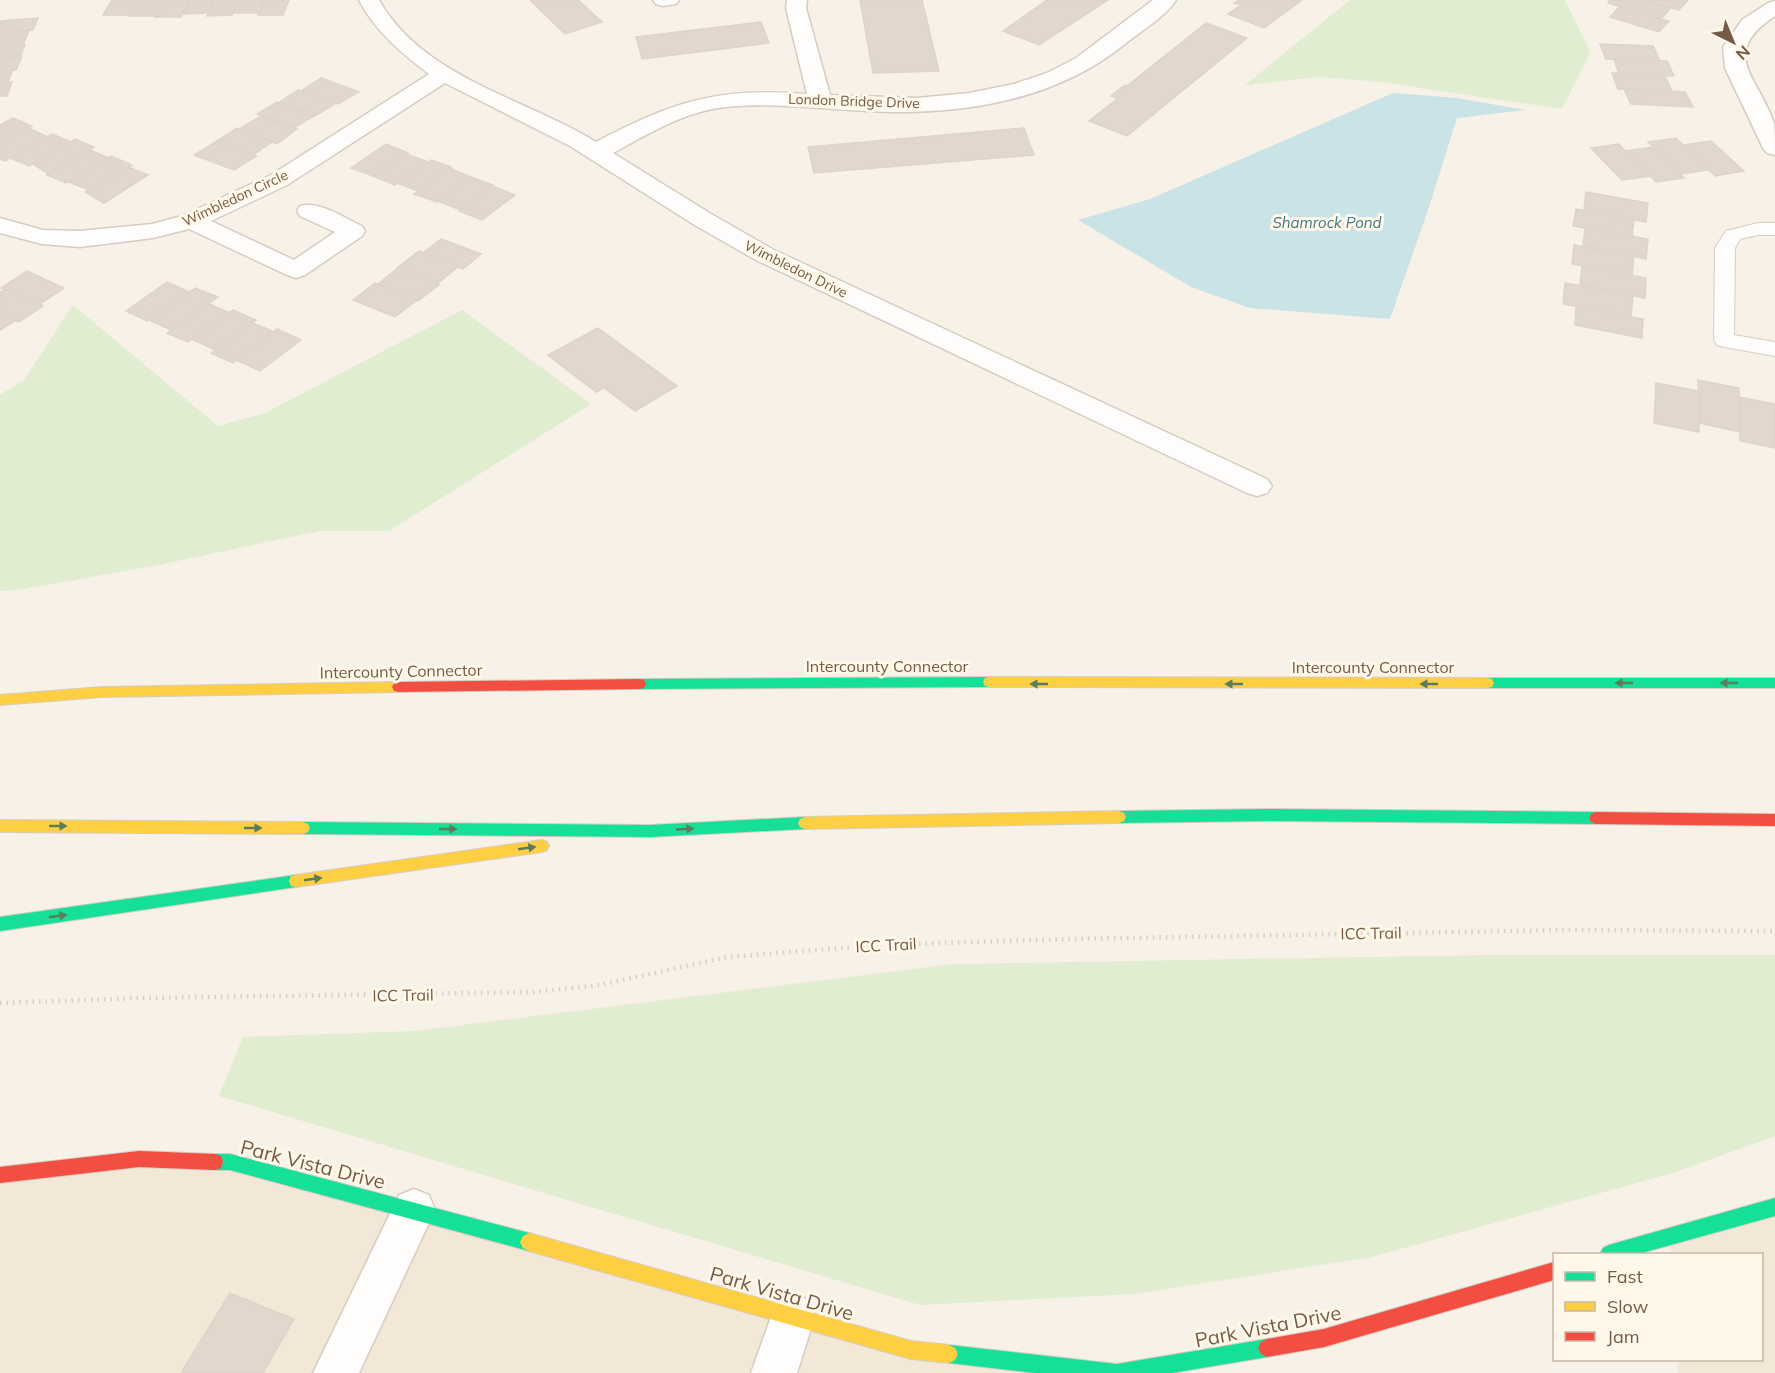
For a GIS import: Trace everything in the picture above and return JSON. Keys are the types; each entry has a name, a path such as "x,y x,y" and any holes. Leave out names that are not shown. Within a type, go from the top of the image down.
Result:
{"main road":[{"name":"Intercounty Connector","path":"0,700 102,692 735,682 1775,683"},
{"path":"0,688 102,692"},
{"path":"0,826 650,831 777,823 1267,815 1775,819"},
{"path":"0,924 650,831"},
{"name":"Park Vista Drive","path":"0,1175 139,1159 230,1162 414,1210 911,1350 1117,1372 1324,1338 1553,1271"},
{"path":"1613,1253 1775,1207"}],"street":[{"name":"Wimbledon Drive","path":"369,0 379,18 404,45 444,74 578,141 702,219 765,255 1257,486"},
{"path":"663,0 669,0"},
{"path":"797,0 796,8 820,102"},
{"name":"London Bridge Drive","path":"596,152 677,113 724,101 792,99 917,105 995,95 1046,81 1086,62 1166,0"},
{"path":"1775,7 1749,24 1734,47 1736,68 1775,148"},
{"name":"Wimbledon Circle","path":"0,225 42,237 80,239 153,231 191,221 279,180 444,74"},
{"path":"191,221 296,270 353,231 309,211"},
{"path":"336,1373 414,1210"},
{"path":"774,1373 793,1316"}],"lane":[{"path":"1775,229 1758,229 1733,235 1725,248 1724,340 1775,349"}],"path":[{"name":"ICC Trail","path":"0,1003 140,998 534,992 600,985 727,957 879,945 1545,930 1775,931"}],"shaded area":[{"path":"230,1162 1018,1373 0,1373 0,1176"},
{"path":"1775,1207 1775,1373 1678,1373 1677,1361 1763,1361 1763,1253 1670,1253 1669,1237"}],"green space":[{"path":"1350,0 1565,0 1590,52 1562,109 1381,82 1319,77 1245,85"},
{"path":"73,305 218,426 265,413 462,310 591,404 389,531 320,531 153,566 19,590 0,591 0,395 24,380"},
{"path":"1487,955 1775,955 1775,1136 1676,1172 1372,1257 1135,1294 920,1305 219,1096 243,1037 414,1031 953,964"}],"water":[{"name":"Shamrock Pond","path":"1393,93 1457,98 1525,110 1457,118 1390,319 1250,308 1191,287 1078,220 1150,199"}],"building":[{"path":"112,0 137,0 129,15 103,15"},
{"path":"137,0 164,0 156,16 128,16"},
{"path":"164,0 189,0 181,17 155,17"},
{"path":"190,0 214,0 208,13 183,14"},
{"path":"214,0 239,0 232,15 207,16"},
{"path":"240,0 264,0 259,13 234,13"},
{"path":"265,0 289,0 283,15 258,15"},
{"path":"530,0 578,0 602,22 565,34"},
{"path":"860,0 922,0 939,71 873,73"},
{"path":"1047,0 1108,0 1039,45 1003,31"},
{"path":"1239,0 1302,0 1264,28 1228,14 1241,5 1234,3"},
{"path":"1610,0 1644,0 1671,8 1661,19 1608,3"},
{"path":"1644,0 1688,0 1679,10"},
{"path":"1620,6 1669,21 1659,32 1610,17"},
{"path":"38,18 33,30 0,33 0,21"},
{"path":"761,22 769,43 642,59 636,37"},
{"path":"1206,23 1247,38 1127,136 1089,121 1118,98 1111,96 1125,85 1127,86"},
{"path":"29,31 23,44 0,46 0,33"},
{"path":"25,44 20,57 0,58 0,46"},
{"path":"1600,44 1653,46 1660,61 1606,59"},
{"path":"22,56 16,70 0,71 0,58"},
{"path":"1614,59 1667,61 1674,76 1619,74"},
{"path":"13,70 8,82 0,83 0,71"},
{"path":"1612,73 1665,76 1672,91 1618,89"},
{"path":"321,78 359,92 338,104 301,91"},
{"path":"12,82 7,96 0,96 0,83"},
{"path":"1624,89 1685,92 1693,107 1631,104"},
{"path":"298,90 336,103 315,116 278,103"},
{"path":"277,102 314,116 294,128 257,114"},
{"path":"261,116 297,129 277,144 239,129"},
{"path":"13,118 32,126 0,144 0,125"},
{"path":"28,128 48,137 5,161 0,159 0,144"},
{"path":"237,128 272,142 253,155 217,141"},
{"path":"1024,128 1034,155 814,173 808,147"},
{"path":"52,134 71,142 29,166 10,158"},
{"path":"1676,138 1709,170 1680,174 1648,142"},
{"path":"75,139 94,147 49,174 33,164"},
{"path":"217,141 256,156 234,170 194,155"},
{"path":"1711,141 1744,171 1715,176 1683,145"},
{"path":"386,144 408,153 373,176 351,168"},
{"path":"1619,144 1651,176 1622,180 1591,148"},
{"path":"1653,147 1684,178 1656,182 1625,151"},
{"path":"90,150 109,158 66,183 47,175"},
{"path":"406,154 428,162 395,185 373,176"},
{"path":"111,156 132,165 89,190 69,182"},
{"path":"431,160 451,167 418,191 397,183"},
{"path":"128,167 148,175 104,203 85,192"},
{"path":"449,168 471,177 437,202 414,194"},
{"path":"471,177 493,185 460,210 438,201"},
{"path":"492,186 515,195 482,220 459,211"},
{"path":"1586,192 1648,203 1646,222 1584,210"},
{"path":"1576,209 1634,219 1632,237 1573,226"},
{"path":"1585,228 1648,239 1646,259 1583,246"},
{"path":"441,239 481,254 463,269 423,253"},
{"path":"1574,245 1634,256 1632,276 1572,264"},
{"path":"419,251 458,267 437,284 397,268"},
{"path":"1582,266 1646,278 1645,298 1580,285"},
{"path":"398,268 439,285 418,301 378,284"},
{"path":"27,271 64,288 40,304 1,288"},
{"path":"167,282 189,292 147,321 126,311"},
{"path":"375,283 417,300 395,317 353,300"},
{"path":"1565,283 1633,295 1631,317 1563,304"},
{"path":"195,288 218,297 171,330 149,320"},
{"path":"5,289 43,306 19,322 0,313 0,292"},
{"path":"209,304 230,313 188,342 167,333"},
{"path":"1576,306 1643,319 1642,338 1575,325"},
{"path":"233,310 256,320 215,350 192,339"},
{"path":"0,313 16,320 0,330"},
{"path":"253,323 274,332 233,363 211,353"},
{"path":"598,328 677,386 635,411 604,388 596,392 548,355"},
{"path":"277,329 301,340 260,371 236,360"},
{"path":"1698,380 1739,388 1740,432 1699,423"},
{"path":"1656,383 1699,391 1699,432 1654,423"},
{"path":"1739,397 1775,404 1775,448 1740,441"},
{"path":"230,1293 294,1319 263,1373 181,1373"}],"traffic: fast":[{"path":"639,684 990,682"},
{"path":"1487,683 1775,683"},
{"path":"1119,817 1267,815 1596,818"},
{"path":"303,828 650,831 805,823"},
{"path":"0,924 296,881"},
{"path":"215,1162 230,1162 529,1242"},
{"path":"1613,1253 1775,1207"},
{"path":"949,1354 1117,1373 1267,1348"}],"traffic: slow":[{"path":"990,682 1487,683"},
{"path":"0,700 102,692 399,687"},
{"path":"805,823 1119,817"},
{"path":"0,826 303,828"},
{"path":"296,881 542,846"},
{"path":"529,1242 911,1350 949,1354"}],"traffic: jam":[{"path":"399,687 639,684"},
{"path":"1596,818 1775,820"},
{"path":"0,1175 139,1159 215,1162"},
{"path":"1267,1348 1324,1338 1553,1271"}]}
